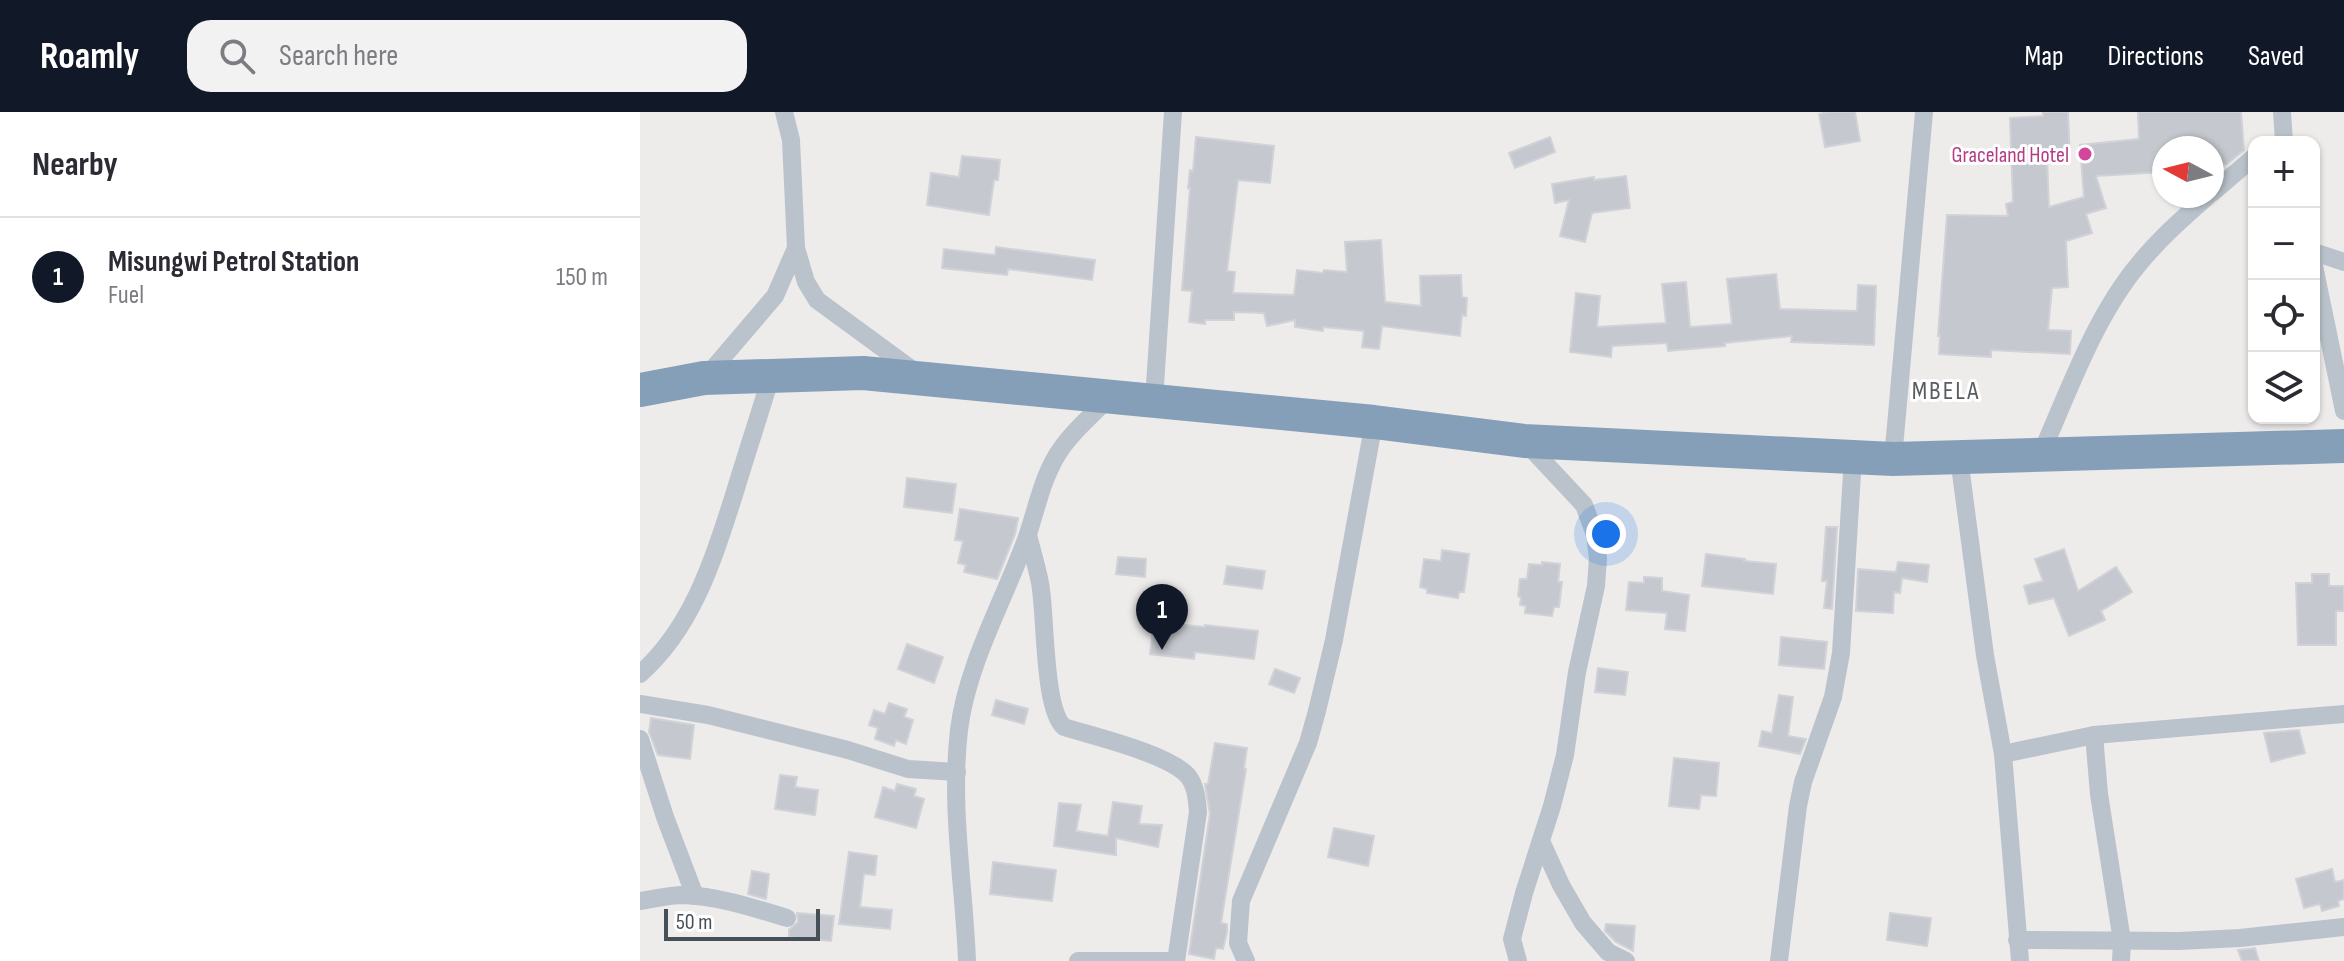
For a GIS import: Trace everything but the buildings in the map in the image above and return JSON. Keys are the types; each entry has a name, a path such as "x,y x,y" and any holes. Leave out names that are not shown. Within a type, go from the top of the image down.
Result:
{"highway":[{"path":"647,395 704,378 863,373 1374,422 1524,441 1893,459 2344,446"}],"street":[{"path":"784,112 791,140 796,248 806,282 817,300 925,379"},
{"path":"1154,400 1173,112"},
{"path":"1893,459 1924,112"},
{"path":"2279,136 2282,112"},
{"path":"2224,182 2248,162"},
{"path":"2040,456 2116,297 2158,242 2195,208"},
{"path":"704,378 775,296 796,248"},
{"path":"2320,254 2344,262"},
{"path":"2317,280 2344,411"},
{"path":"640,674 668,646 700,591 771,376"},
{"path":"967,961 956,830 960,728 971,681 1028,534 1044,478 1076,430 1110,396"},
{"path":"1246,961 1238,943 1241,901 1308,743 1317,711 1334,640 1374,422"},
{"path":"1504,961 1565,755 1577,672 1596,586 1598,558 1595,535 1584,505 1524,441"},
{"path":"1779,961 1800,794 1833,697 1841,653 1853,457"},
{"path":"1959,458 1985,655 2003,754 2020,961"},
{"path":"1028,534 1040,583 1049,680 1058,722 1064,727 1152,754 1188,775 1196,791 1198,812 1176,961 1078,961"},
{"path":"640,704 708,715 848,750 908,769 957,772"},
{"path":"2003,754 2094,735 2344,714"},
{"path":"2094,735 2099,794 2122,941 2121,961"},
{"path":"640,739 695,896"},
{"path":"1541,841 1583,923 1608,952 1626,961"},
{"path":"640,901 679,895 695,896 787,918"},
{"path":"2017,940 2240,938 2344,927"},
{"path":"1512,939 1518,961"}],"place":[{"name":"Graceland Hotel","path":"2085,154"},
{"name":"Misungwi Petrol Station","path":"1162,650"}],"district":[{"name":"MBELA","path":"1946,390"}]}
